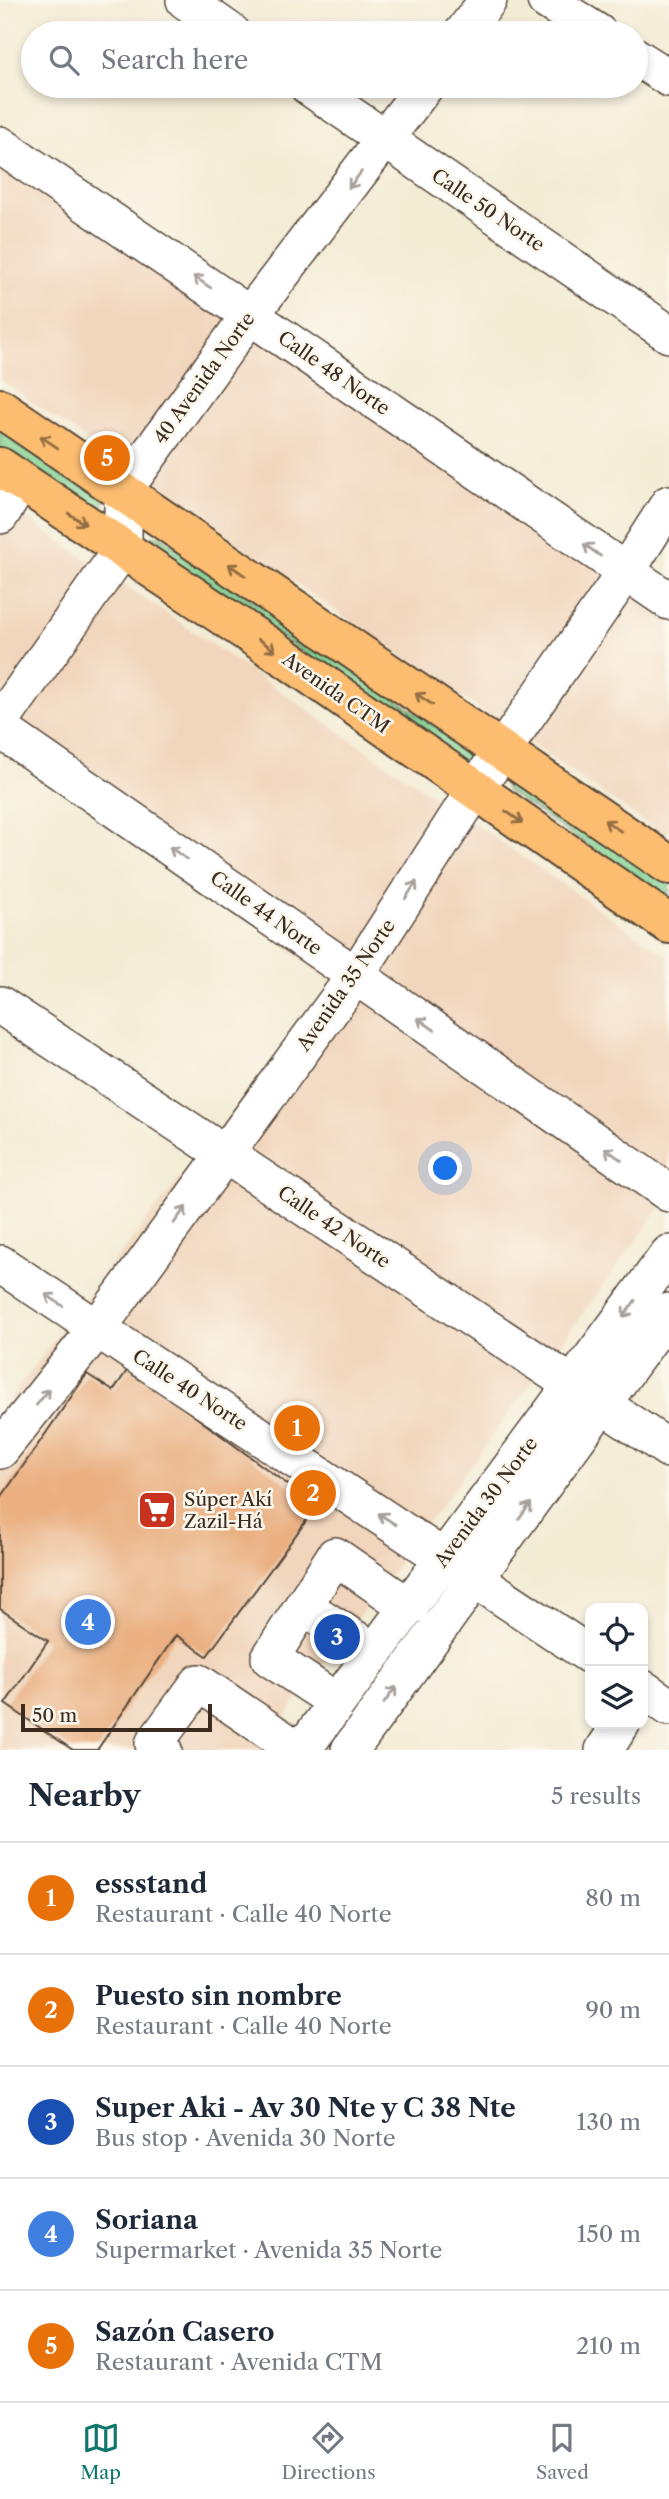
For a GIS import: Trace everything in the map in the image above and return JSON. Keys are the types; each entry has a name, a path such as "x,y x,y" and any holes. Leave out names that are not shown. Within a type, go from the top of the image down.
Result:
{"main road":[{"path":"0,408 669,865"},
{"name":"Avenida CTM","path":"10,475 286,658 669,924"}],"street":[{"path":"184,0 215,21"},
{"path":"472,21 488,0"},
{"path":"546,0 579,21"},
{"path":"648,65 669,78"},
{"name":"Calle 50 Norte","path":"325,98 669,334"},
{"name":"40 Avenida Norte","path":"122,492 250,315 416,98"},
{"name":"Calle 48 Norte","path":"0,145 669,601"},
{"path":"0,515 10,475"},
{"path":"0,722 122,548 122,492"},
{"name":"Avenida 35 Norte","path":"0,1450 97,1329 356,975 475,790 625,573 669,504"},
{"name":"Calle 44 Norte","path":"0,729 669,1193"},
{"name":"Calle 42 Norte","path":"0,1005 669,1449"},
{"name":"Avenida 30 Norte","path":"300,1750 669,1254"},
{"name":"Calle 40 Norte","path":"0,1264 585,1652"},
{"name":"Avenida 30 Norte","path":"350,1750 669,1312"},
{"path":"337,1702 270,1658 335,1556 409,1607"},
{"path":"303,1606 375,1652"},
{"path":"163,1750 154,1744 199,1683 300,1750"},
{"path":"604,1750 618,1729"}],"shaded area":[{"path":"0,162 669,611 669,839 0,380"},
{"path":"0,500 669,957 669,1196 261,1750 0,1750 0,1413 77,1309 334,983 0,732"}],"green space":[{"path":"0,426 105,496 103,504 98,509 88,508 0,447"},
{"path":"153,536 162,537 477,755 471,762 464,764 147,544"},
{"path":"508,774 669,879 669,900 507,791 503,782"}],"building":[{"name":"Súper Akí Zazil-Há","path":"129,1368 317,1506 207,1656 176,1635 97,1750 73,1750 5,1704 48,1641 0,1609 0,1499 87,1374 113,1391"}],"place":[{"name":"Sazón Casero","path":"107,458"},
{"name":"essstand","path":"297,1428"},
{"name":"Puesto sin nombre","path":"313,1493"},
{"name":"Súper Akí Zazil-Há","path":"157,1510"},
{"name":"Soriana","path":"88,1622"},
{"name":"Super Aki - Av 30 Nte y C 38 Nte","path":"337,1637"}]}
